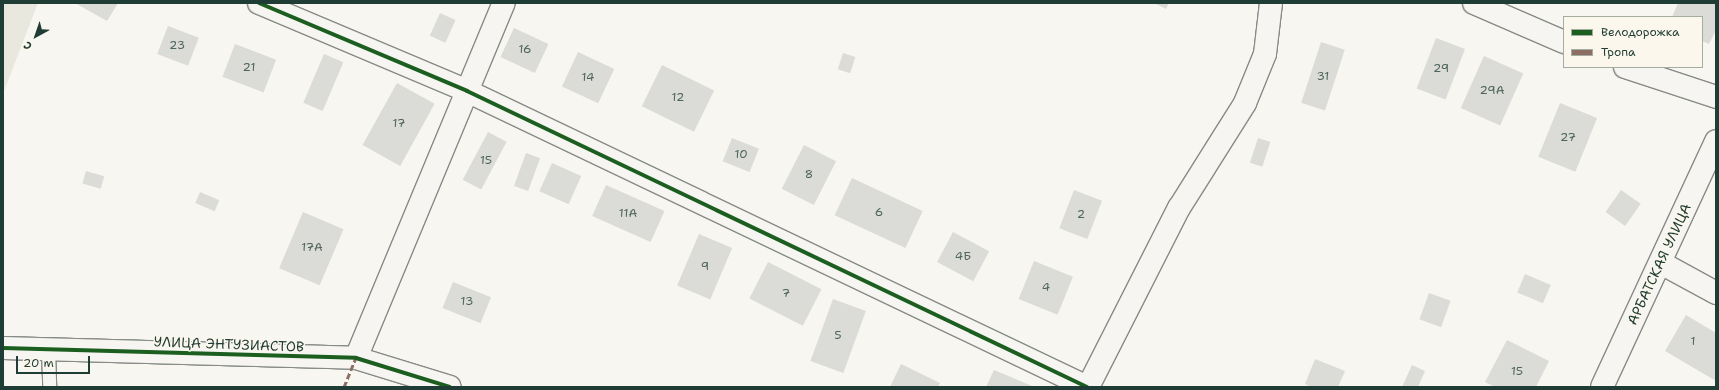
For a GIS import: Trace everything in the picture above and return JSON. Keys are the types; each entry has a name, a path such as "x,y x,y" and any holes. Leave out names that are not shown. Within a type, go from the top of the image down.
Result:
{"street":[{"path":"259,3 467,91 1087,387 1179,208 1245,103 1265,54 1270,3"},
{"path":"356,358 504,3"},
{"path":"1474,3 1563,42"},
{"path":"1628,68 1716,97"},
{"name":"АРБАТСКАЯ УЛИЦА","path":"1602,387 1661,263 1716,141"},
{"path":"1661,263 1716,293"},
{"name":"УЛИЦА ЭНТУЗИАСТОВ","path":"3,348 356,358 450,387"}],"lane":[{"path":"48,350 49,387"}],"shaded area":[{"path":"3,3 38,3 3,94"}],"building":[{"path":"75,3 118,3 107,21"},
{"path":"1154,3 1169,3 1166,9"},
{"path":"1678,3 1716,3 1716,30 1709,44 1703,41 1703,16 1672,16"},
{"path":"440,13 456,20 445,43 430,36"},
{"path":"168,26 199,38 188,66 157,54"},
{"path":"514,28 548,44 535,73 500,57"},
{"path":"1436,38 1465,49 1446,100 1417,88"},
{"path":"1321,42 1345,50 1325,111 1301,103"},
{"path":"235,44 276,60 264,92 222,77"},
{"path":"578,52 614,69 598,103 562,86"},
{"path":"843,53 855,57 850,73 838,69"},
{"path":"324,54 343,62 323,111 303,103"},
{"path":"1484,56 1523,73 1500,126 1461,108"},
{"path":"662,65 714,90 694,132 642,106"},
{"path":"397,83 435,104 400,166 363,145"},
{"path":"1560,103 1597,118 1575,172 1538,157"},
{"path":"488,132 507,142 481,190 463,180"},
{"path":"732,138 759,149 750,172 723,161"},
{"path":"1258,138 1270,142 1262,167 1250,163"},
{"path":"804,145 836,161 814,205 782,189"},
{"path":"526,153 540,158 528,191 514,186"},
{"path":"552,163 581,176 569,204 539,191"},
{"path":"86,171 104,176 101,189 82,183"},
{"path":"852,178 923,211 905,248 835,215"},
{"path":"606,185 664,211 651,242 592,216"},
{"path":"1074,190 1102,201 1087,239 1059,228"},
{"path":"1621,190 1641,204 1625,226 1606,212"},
{"path":"200,192 219,200 215,211 195,203"},
{"path":"303,212 344,229 320,285 279,268"},
{"path":"953,232 989,251 973,281 937,262"},
{"path":"699,234 732,248 710,300 677,286"},
{"path":"1034,261 1073,277 1058,315 1019,299"},
{"path":"768,262 821,289 803,326 749,299"},
{"path":"1525,274 1551,285 1543,303 1517,292"},
{"path":"453,282 491,297 481,323 443,308"},
{"path":"1429,293 1451,301 1441,327 1419,319"},
{"path":"833,299 866,311 843,373 810,361"},
{"path":"1686,315 1716,333 1716,381 1665,351"},
{"path":"1507,340 1549,361 1536,387 1495,387 1485,382"},
{"path":"1315,359 1345,371 1338,387 1311,387 1305,384"},
{"path":"901,364 940,383 938,387 890,387"},
{"path":"1412,365 1425,371 1418,387 1402,387"},
{"path":"994,370 1032,386 986,387"}],"marked path":[{"path":"344,387 356,358"}],"cycle path":[{"path":"259,3 467,91 1087,387"},
{"path":"3,348 356,358 450,387"}]}
